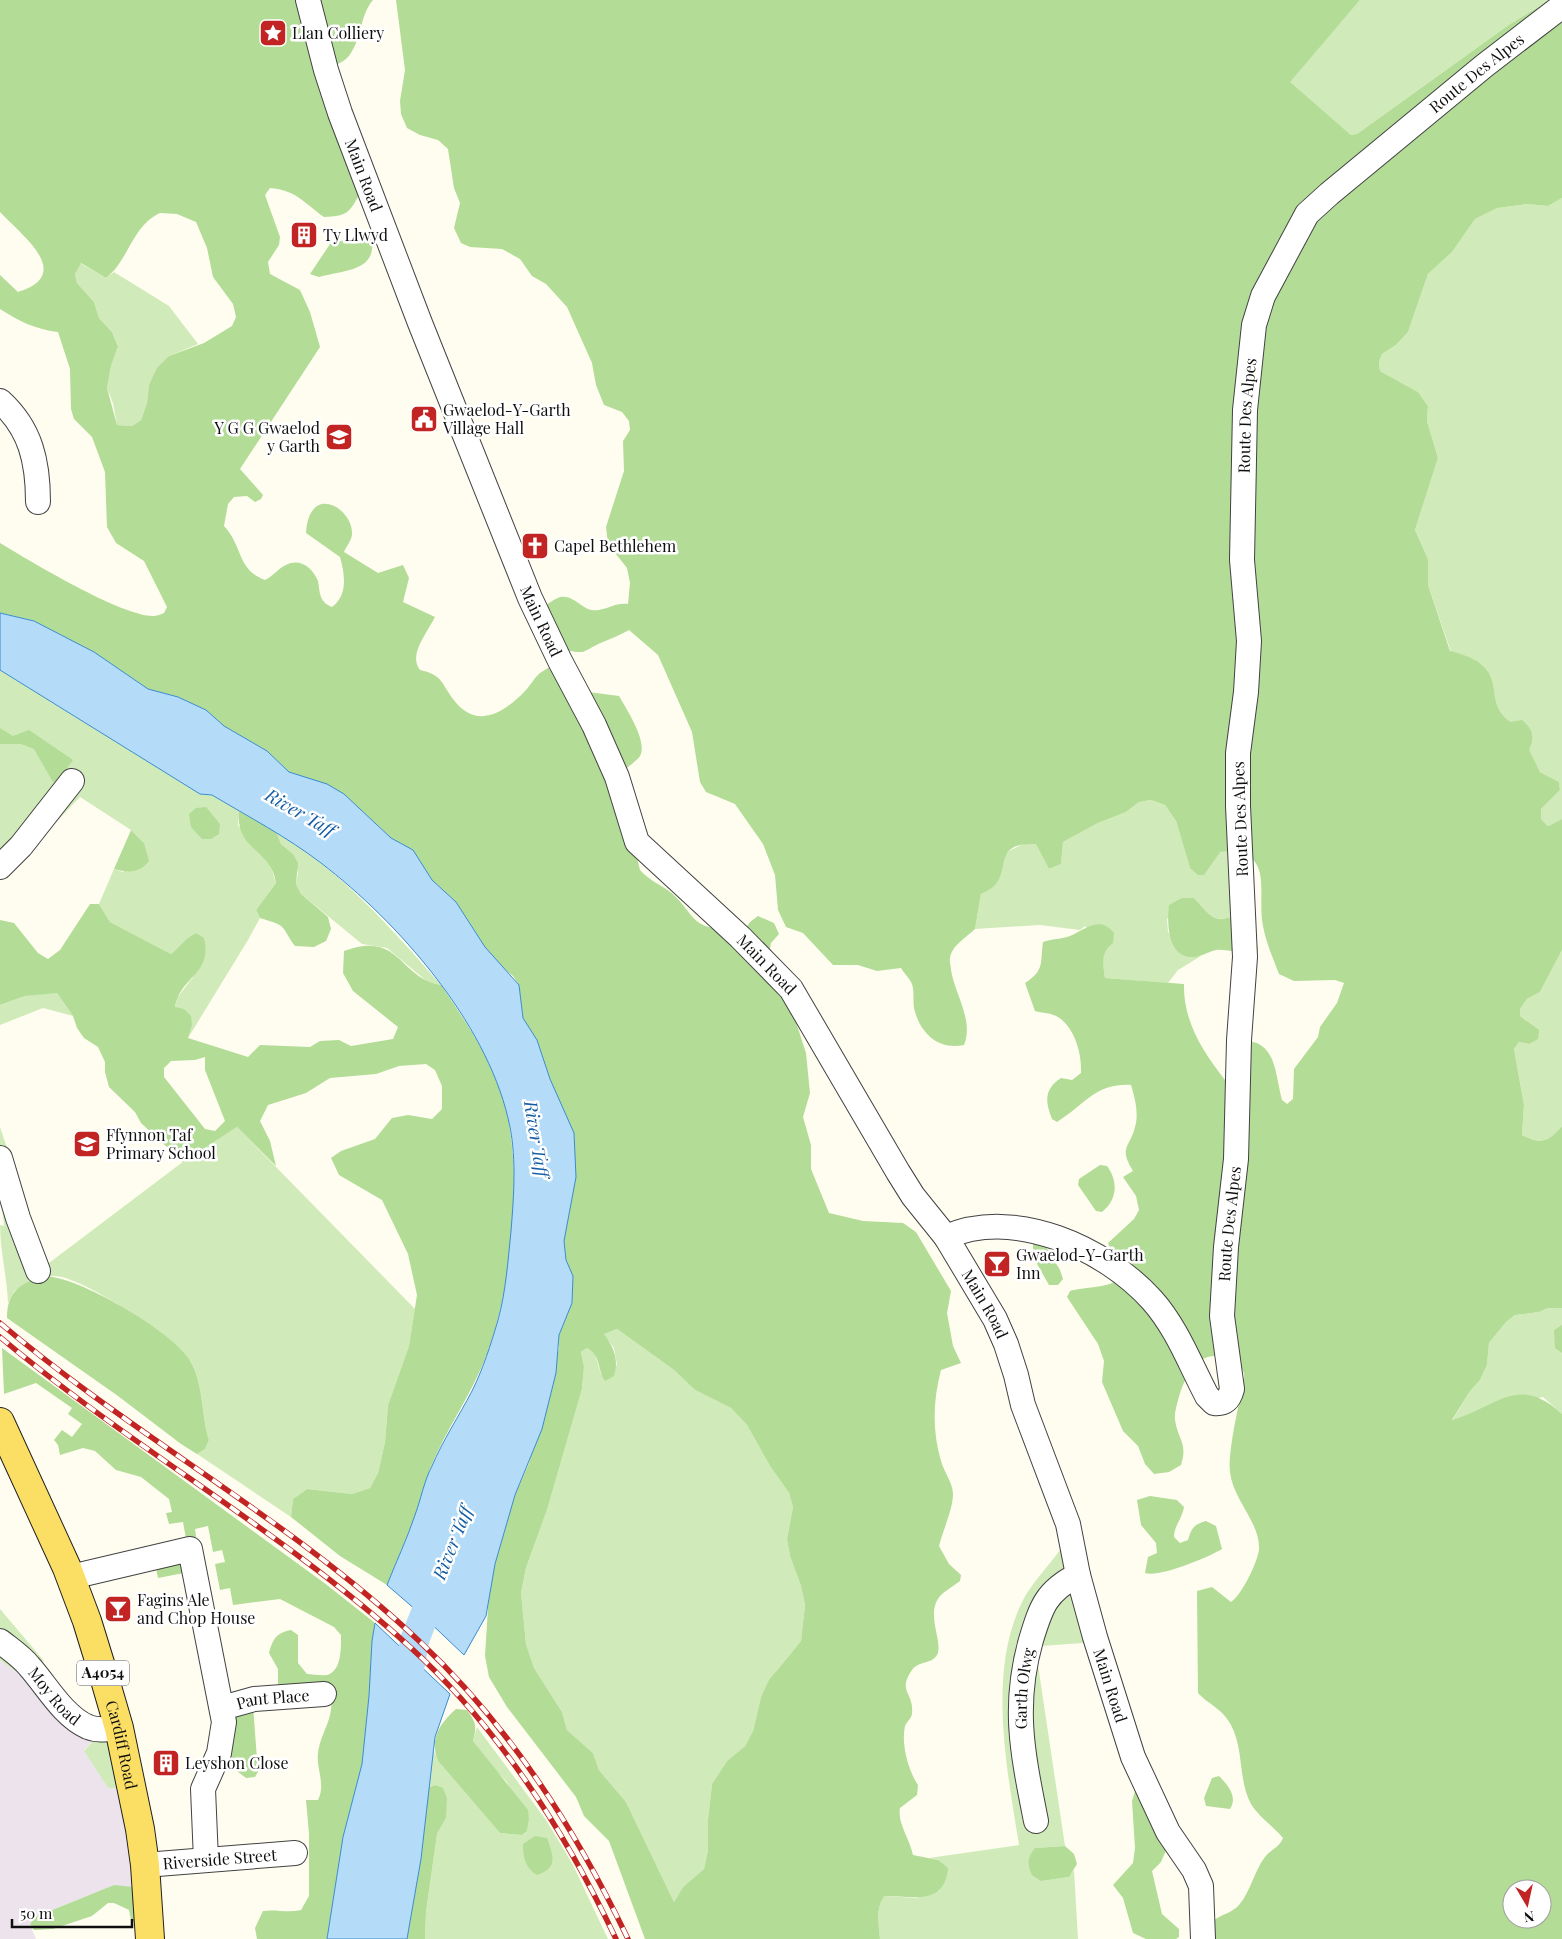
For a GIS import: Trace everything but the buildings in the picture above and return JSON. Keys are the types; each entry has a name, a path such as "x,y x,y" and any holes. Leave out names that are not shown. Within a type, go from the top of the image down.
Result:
{"main road":[{"name":"Cardiff Road","path":"0,1422 71,1577 87,1621 119,1728 136,1805 145,1866 150,1939"}],"street":[{"name":"Main Road","path":"308,0 326,70 350,141 420,323 530,598 560,661 594,724 617,777 637,842 740,937 791,989 898,1172 913,1196 946,1237 995,1319 1006,1344 1031,1430 1061,1501 1096,1642 1133,1757 1162,1819 1194,1870 1201,1886 1203,1939"},
{"name":"Route Des Alpes","path":"946,1237 972,1228 1008,1228 1058,1238 1082,1247 1133,1280 1153,1301 1173,1328 1204,1391 1214,1403 1222,1404 1229,1399 1232,1390 1222,1316 1223,1286 1236,1159 1239,1040 1246,957 1238,806 1238,753 1246,692 1249,641 1242,560 1242,461 1254,325 1268,282 1307,214 1477,72 1562,6"},
{"path":"0,401 21,424 29,441 37,465 38,502"},
{"path":"0,867 21,846 72,781"},
{"path":"0,1158 18,1218 38,1271"},
{"path":"71,1577 190,1549 222,1708 224,1734 203,1795 206,1860"},
{"name":"Garth Olwg","path":"1036,1821 1022,1753 1019,1722 1021,1685 1028,1652 1043,1604 1052,1592 1078,1575"},
{"name":"Moy Road","path":"0,1641 29,1666 66,1710 77,1720 88,1727 101,1730 119,1728"},
{"name":"Pant Place","path":"222,1708 254,1699 324,1694"},
{"name":"Riverside Street","path":"145,1866 295,1852"}],"shaded area":[{"path":"0,1660 15,1671 29,1666 95,1739 84,1750 108,1788 133,1789 147,1895 114,1885 35,1917 30,1924 36,1939 0,1939"}],"green space":[{"path":"0,0 373,0 368,6 352,52 345,60 326,70 359,195 356,201 342,215 324,217 287,191 270,188 265,195 280,237 279,245 268,262 270,274 300,290 310,312 320,347 240,469 263,495 261,499 255,502 247,496 234,497 228,504 224,526 245,564 256,576 265,580 290,563 300,563 312,571 318,581 321,597 332,607 341,597 343,591 344,578 340,557 306,533 309,517 315,508 322,504 331,505 339,509 351,525 351,539 344,552 378,573 403,565 409,578 403,602 435,617 417,651 417,664 420,670 437,677 453,699 471,714 480,716 499,712 517,699 540,673 560,661 588,692 619,696 636,726 642,750 640,756 617,777 640,870 669,891 700,923 717,929 730,929 740,937 750,922 758,916 774,923 779,934 771,943 767,965 794,1016 806,1053 810,1093 803,1117 811,1145 811,1169 829,1213 863,1221 903,1223 916,1232 951,1291 947,1313 953,1346 961,1363 941,1370 936,1393 936,1438 941,1461 952,1486 953,1494 950,1513 939,1546 949,1564 961,1575 960,1581 943,1593 936,1602 934,1618 938,1643 937,1655 932,1660 915,1667 906,1683 912,1713 905,1726 904,1741 908,1764 918,1785 917,1795 900,1808 900,1819 913,1855 938,1860 948,1868 946,1880 934,1894 916,1897 885,1896 879,1911 880,1939 645,1939 609,1841 584,1816 576,1797 507,1707 489,1677 485,1656 489,1592 495,1564 515,1495 529,1463 559,1348 559,1335 572,1303 573,1276 566,1260 564,1241 568,1210 550,1079 537,1040 523,1018 519,985 513,976 499,965 485,947 456,902 432,880 413,850 391,838 344,794 289,772 267,751 224,726 206,710 178,697 148,689 94,652 34,621 0,613 0,543 98,598 138,614 153,616 164,613 167,607 144,561 116,543 107,527 105,472 92,437 74,419 71,409 70,369 58,332 27,324 0,309 0,275 18,292 35,284 42,275 43,265 38,253 30,242 0,212","holes":["160,213 177,214 196,222 207,248 213,277 233,304 236,317 232,326 204,343 169,356 157,368 149,385 147,403 141,420 132,426 117,425 107,388 111,366 118,346 112,332 99,318 94,302 77,283 75,274 81,263 106,278 114,271 143,226","617,1329 674,1370 695,1390 731,1408 747,1425 770,1466 789,1493 793,1507 787,1539 790,1556 801,1586 805,1605 801,1641 769,1680 761,1697 753,1731 745,1746 727,1761 712,1784 708,1819 708,1850 704,1869 683,1887 674,1902 626,1802 599,1770 593,1753 567,1730 562,1712 534,1668 526,1644 521,1593 526,1568 547,1510 582,1389 584,1367 581,1352 587,1348 595,1354 605,1381 614,1376 615,1354 604,1334"]},
{"path":"396,0 1360,0 1290,82 1351,135 1357,134 1510,24 1550,0 1562,0 1562,198 1548,206 1527,204 1497,208 1475,219 1452,252 1428,274 1408,332 1396,345 1382,354 1379,361 1380,371 1418,392 1428,406 1427,421 1438,458 1415,530 1428,559 1428,585 1450,651 1471,658 1483,666 1490,675 1497,704 1502,713 1511,722 1522,720 1529,727 1532,741 1529,750 1540,772 1559,782 1560,790 1541,809 1541,819 1548,826 1562,819 1562,950 1540,992 1527,999 1520,1009 1520,1016 1539,1030 1538,1039 1529,1044 1519,1042 1514,1049 1524,1105 1522,1135 1534,1140 1544,1140 1553,1136 1562,1126 1562,1308 1548,1308 1539,1312 1515,1315 1506,1322 1489,1343 1487,1365 1480,1380 1470,1391 1452,1420 1507,1397 1520,1394 1533,1396 1546,1402 1562,1414 1562,1939 1208,1939 1211,1924 1214,1920 1239,1905 1247,1894 1261,1863 1283,1838 1251,1804 1244,1785 1238,1744 1231,1725 1219,1710 1198,1693 1197,1591 1212,1587 1231,1602 1235,1599 1248,1578 1256,1562 1259,1549 1255,1530 1236,1492 1230,1472 1232,1440 1244,1374 1237,1360 1226,1357 1207,1357 1194,1366 1184,1382 1176,1406 1176,1427 1183,1446 1181,1465 1169,1472 1154,1474 1145,1464 1138,1446 1123,1431 1102,1382 1104,1361 1098,1344 1067,1297 1070,1291 1108,1285 1117,1280 1114,1259 1108,1243 1134,1219 1139,1210 1136,1196 1123,1177 1133,1171 1126,1157 1126,1148 1133,1134 1136,1122 1137,1111 1134,1095 1131,1085 1119,1085 1108,1088 1091,1096 1057,1122 1052,1119 1047,1101 1049,1091 1055,1082 1061,1078 1072,1080 1081,1073 1079,1050 1073,1035 1064,1022 1053,1015 1035,1011 1025,983 1039,970 1043,942 1070,936 1093,925 1103,925 1114,933 1113,943 1106,951 1103,959 1105,978 1184,984 1187,1011 1196,1035 1209,1058 1225,1080 1230,1082 1239,1040 1251,1041 1261,1045 1272,1059 1282,1100 1287,1104 1293,1099 1294,1069 1318,1037 1320,1027 1337,1003 1344,983 1335,980 1294,981 1279,974 1263,926 1260,875 1257,865 1250,857 1238,853 1220,852 1204,875 1198,875 1190,868 1176,821 1165,805 1151,800 1139,802 1126,812 1098,823 1063,842 1061,864 1049,869 1036,844 1013,847 1008,852 999,880 993,887 981,894 975,929 951,953 951,970 967,1026 964,1045 955,1046 939,1043 922,1028 915,1012 912,984 901,968 877,971 858,965 833,965 803,933 786,927 778,910 775,875 763,844 735,804 706,792 700,782 692,732 658,655 629,630 585,651 577,652 563,649 543,607 560,597 570,598 593,610 619,604 628,604 630,583 627,568 608,544 606,527 624,471 623,441 630,430 629,421 622,412 604,405 596,385 592,363 567,307 546,284 532,276 520,259 502,249 470,247 461,243 454,228 460,203 454,188 448,149 438,140 420,135 407,128 401,114 400,101 405,70"},
{"path":"1360,0 1550,0 1510,24 1357,134 1351,135 1289,82"},
{"path":"1562,198 1562,819 1548,826 1541,819 1541,809 1560,790 1559,782 1540,772 1511,722 1502,713 1497,704 1490,675 1484,666 1471,658 1451,652 1428,585 1428,559 1415,530 1438,458 1427,421 1428,406 1418,392 1380,371 1379,360 1382,354 1396,345 1408,332 1428,274 1452,252 1475,219 1496,208 1527,204 1548,206"},
{"path":"370,233 372,246 370,255 358,267 319,277 310,274 330,244"},
{"path":"80,263 106,278 114,272 169,306 198,344 169,356 149,385 147,403 141,420 132,426 117,425 113,403 107,388 111,366 118,345 112,332 99,318 94,302 77,283 75,274"},
{"path":"0,670 200,794 212,795 239,811 238,825 270,864 276,883 256,910 260,918 188,1038 192,1026 175,1008 177,998 193,977 196,933 171,954 110,922 99,904 114,869 123,872 144,843 131,830 80,797 22,858 0,876"},
{"path":"0,728 13,736 29,730 73,760 58,780 53,782 34,749 21,744 0,744"},
{"path":"1151,800 1165,805 1176,821 1190,868 1220,852 1233,852 1240,914 1224,918 1214,917 1194,898 1167,919 1168,932 1190,957 1201,956 1178,970 1168,983 1105,978 1102,958 1106,948 1085,926 1080,930 1040,925 975,929 981,894 1001,874 1003,858 1009,851 1025,843 1036,843 1049,869 1061,864 1063,842 1098,823 1126,812 1139,802"},
{"path":"206,807 220,824 219,834 211,839 202,839 191,827 189,814 196,808"},
{"path":"239,811 276,832 281,844 293,854 298,863 296,884 301,894 328,917 331,929 326,941 314,947 295,946 280,925 260,918 256,910 276,883 273,871 268,863 242,834 239,824"},
{"path":"131,830 144,843 149,861 142,868 134,871 114,869"},
{"path":"276,833 300,848 344,883 384,922 441,985 429,983 387,948 362,944 301,894 296,884 298,873 293,854 281,844"},
{"path":"1182,898 1194,898 1205,910 1219,919 1240,914 1253,921 1258,950 1254,957 1221,950 1197,957 1182,955 1170,937 1168,920 1169,905"},
{"path":"90,904 99,904 110,922 171,954 196,933 204,938 206,950 204,960 200,968 183,988 175,1007 184,1009 191,1016 192,1026 188,1038 248,1057 260,1045 310,1047 320,1041 339,1040 351,1046 393,1039 398,1027 353,991 343,973 344,951 363,946 377,946 398,958 427,981 441,985 487,1059 499,1086 507,1116 512,1149 514,1184 513,1220 510,1256 504,1291 487,1354 474,1383 436,1454 414,1519 387,1585 340,1556 291,1517 293,1499 307,1489 352,1494 370,1488 378,1473 385,1442 388,1405 409,1346 417,1295 408,1254 382,1200 339,1175 331,1158 341,1151 375,1139 392,1118 408,1115 432,1119 442,1109 442,1086 435,1070 426,1064 399,1066 376,1074 330,1078 306,1093 268,1105 260,1121 270,1141 276,1166 237,1127 183,1162 141,1123 135,1112 109,1087 105,1072 105,1062 98,1047 84,1038 77,1028 73,1016 57,993 25,996 0,1005 0,920 14,923 38,953 48,959 60,950","holes":["205,1057 205,1070 225,1121 215,1131 205,1129 164,1077 164,1068 171,1061 195,1060"]},
{"path":"1562,950 1562,1126 1553,1136 1539,1141 1522,1135 1524,1105 1514,1049 1519,1042 1529,1044 1527,1021 1520,1016 1520,1009 1527,999 1540,992"},
{"path":"57,993 73,1016 43,1008 0,1025 0,1005 25,996"},
{"path":"0,1127 32,1222 49,1263 184,1161 237,1127 415,1309 409,1346 388,1405 385,1442 378,1473 370,1488 352,1494 307,1489 293,1499 291,1517 197,1454 205,1449 209,1440 200,1388 189,1359 166,1337 103,1295 65,1278 48,1277 14,1291 8,1303 0,1234 0,1225 4,1226 0,1186"},
{"path":"1100,1165 1107,1166 1111,1172 1115,1190 1114,1196 1102,1212 1096,1211 1078,1185 1079,1179"},
{"path":"1033,1241 1043,1242 1060,1270 1063,1279 1058,1285 1049,1285 1033,1257"},
{"path":"43,1276 58,1278 99,1294 144,1320 179,1347 194,1368 200,1388 209,1440 205,1449 197,1454 181,1444 118,1396 7,1318 9,1301 16,1290 28,1282"},
{"path":"1548,1308 1562,1308 1562,1414 1543,1397 1452,1421 1470,1391 1480,1380 1487,1365 1489,1343 1506,1322 1515,1315 1539,1312"},
{"path":"1562,1325 1562,1353 1555,1348 1554,1330"},
{"path":"617,1329 674,1370 695,1390 731,1408 747,1425 770,1466 789,1493 793,1507 787,1539 790,1556 801,1586 805,1605 801,1641 777,1670 761,1697 753,1731 745,1746 727,1761 712,1784 708,1819 708,1850 704,1869 683,1887 674,1902 626,1802 599,1770 593,1753 567,1730 562,1712 534,1668 526,1644 521,1593 526,1568 547,1510 582,1389 584,1367 581,1352 587,1348 594,1351 601,1374 617,1365 614,1348 603,1334"},
{"path":"2,1348 327,1585 375,1623 362,1764 343,1837 327,1939 257,1939 255,1928 263,1911 301,1910 309,1896 309,1834 306,1800 318,1800 320,1794 321,1782 318,1753 331,1712 331,1696 278,1688 278,1669 269,1653 276,1637 291,1630 298,1635 298,1663 307,1674 327,1675 336,1669 338,1664 341,1652 341,1635 334,1627 280,1599 233,1605 230,1588 220,1590 215,1564 225,1562 222,1550 213,1552 208,1526 195,1529 197,1543 187,1544 183,1522 169,1524 166,1513 172,1512 169,1499 141,1477 116,1470 95,1451 83,1448 60,1455 58,1445 54,1440 62,1430 72,1437 82,1424 68,1414 72,1408 36,1383 4,1394"},
{"path":"1150,1496 1177,1500 1184,1507 1174,1533 1174,1537 1180,1543 1188,1540 1196,1525 1206,1521 1216,1526 1222,1549 1172,1570 1152,1574 1145,1573 1148,1557 1157,1553 1156,1543 1141,1525 1137,1500"},
{"path":"1064,1544 1096,1642 1042,1646 1037,1658 1065,1846 1035,1848 1041,1881 1068,1877 1074,1870 1078,1939 880,1939 879,1911 885,1896 916,1898 940,1890 938,1860 929,1858 1019,1845 1005,1751 1003,1684 1006,1652 1014,1621 1027,1593"},
{"path":"186,1556 189,1572 158,1578 155,1563"},
{"path":"0,1609 44,1661 15,1671 0,1660"},
{"path":"253,1706 258,1772 255,1777 246,1778 238,1772 227,1755 231,1725 238,1715"},
{"path":"456,1709 467,1710 470,1714 475,1725 473,1741 528,1810 527,1831 522,1835 500,1833 438,1761 435,1746 438,1732 445,1720"},
{"path":"477,1727 546,1820 572,1863 608,1939 425,1939 426,1912 437,1834 446,1818 435,1785 428,1788 434,1751 438,1761 500,1833 522,1835 527,1831 529,1820 506,1781 491,1766 473,1741"},
{"path":"119,1728 133,1789 108,1788 84,1751 95,1739"},
{"path":"1219,1776 1231,1791 1233,1800 1230,1809 1206,1806 1204,1798 1212,1778"},
{"path":"435,1785 443,1788 447,1798 446,1818 437,1834 426,1912 425,1939 407,1939 421,1859 428,1788"},
{"path":"1137,1785 1167,1848 1161,1862 1152,1871 1162,1914 1179,1929 1179,1937 1176,1939 1146,1939 1133,1933 1123,1898 1113,1885 1133,1863 1135,1848 1132,1801"},
{"path":"535,1836 547,1838 552,1855 549,1869 537,1875 527,1866 523,1849 523,1844"},
{"path":"1065,1846 1074,1854 1077,1864 1069,1877 1041,1881 1032,1875 1029,1861 1030,1855 1035,1848"},
{"path":"114,1885 133,1887 136,1923 131,1920 129,1910 114,1903 108,1903 92,1916 53,1929 34,1930 30,1924 35,1917"}],"water":[{"path":"0,613 34,621 94,652 148,689 178,697 206,710 224,726 267,751 289,772 327,784 344,794 391,838 413,850 432,880 456,902 485,947 519,985 523,1018 537,1040 550,1079 574,1133 576,1177 564,1241 566,1260 573,1276 572,1303 559,1335 556,1373 542,1429 515,1495 495,1564 486,1616 464,1655 387,1585 412,1524 429,1472 480,1374 501,1309 511,1231 514,1174 511,1132 497,1082 480,1046 459,1010 435,976 408,944 350,887 295,844 212,795 200,794 0,670"},
{"path":"375,1623 450,1694 435,1737 421,1859 407,1939 327,1939 343,1837 362,1764"}],"waterway":[{"name":"River Taff","path":"405,1694 415,1639 438,1581"}],"railway":[{"path":"0,1323 104,1403 318,1556 418,1640 482,1707 537,1780 586,1857 628,1939"},
{"path":"0,1337 101,1416 311,1565 410,1647 442,1678 473,1712 527,1783 575,1859 616,1939"}],"place":[{"name":"Llan Colliery","path":"273,33"},
{"name":"Ty Llwyd","path":"304,235"},
{"name":"Gwaelod-Y-Garth Village Hall","path":"424,419"},
{"name":"Y G G Gwaelod y Garth","path":"339,437"},
{"name":"Capel Bethlehem","path":"535,546"},
{"name":"Ffynnon Taf Primary School","path":"87,1144"},
{"name":"Gwaelod-Y-Garth Inn","path":"997,1264"},
{"name":"Fagins Ale and Chop House","path":"118,1609"},
{"name":"Leyshon Close","path":"166,1763"}]}
